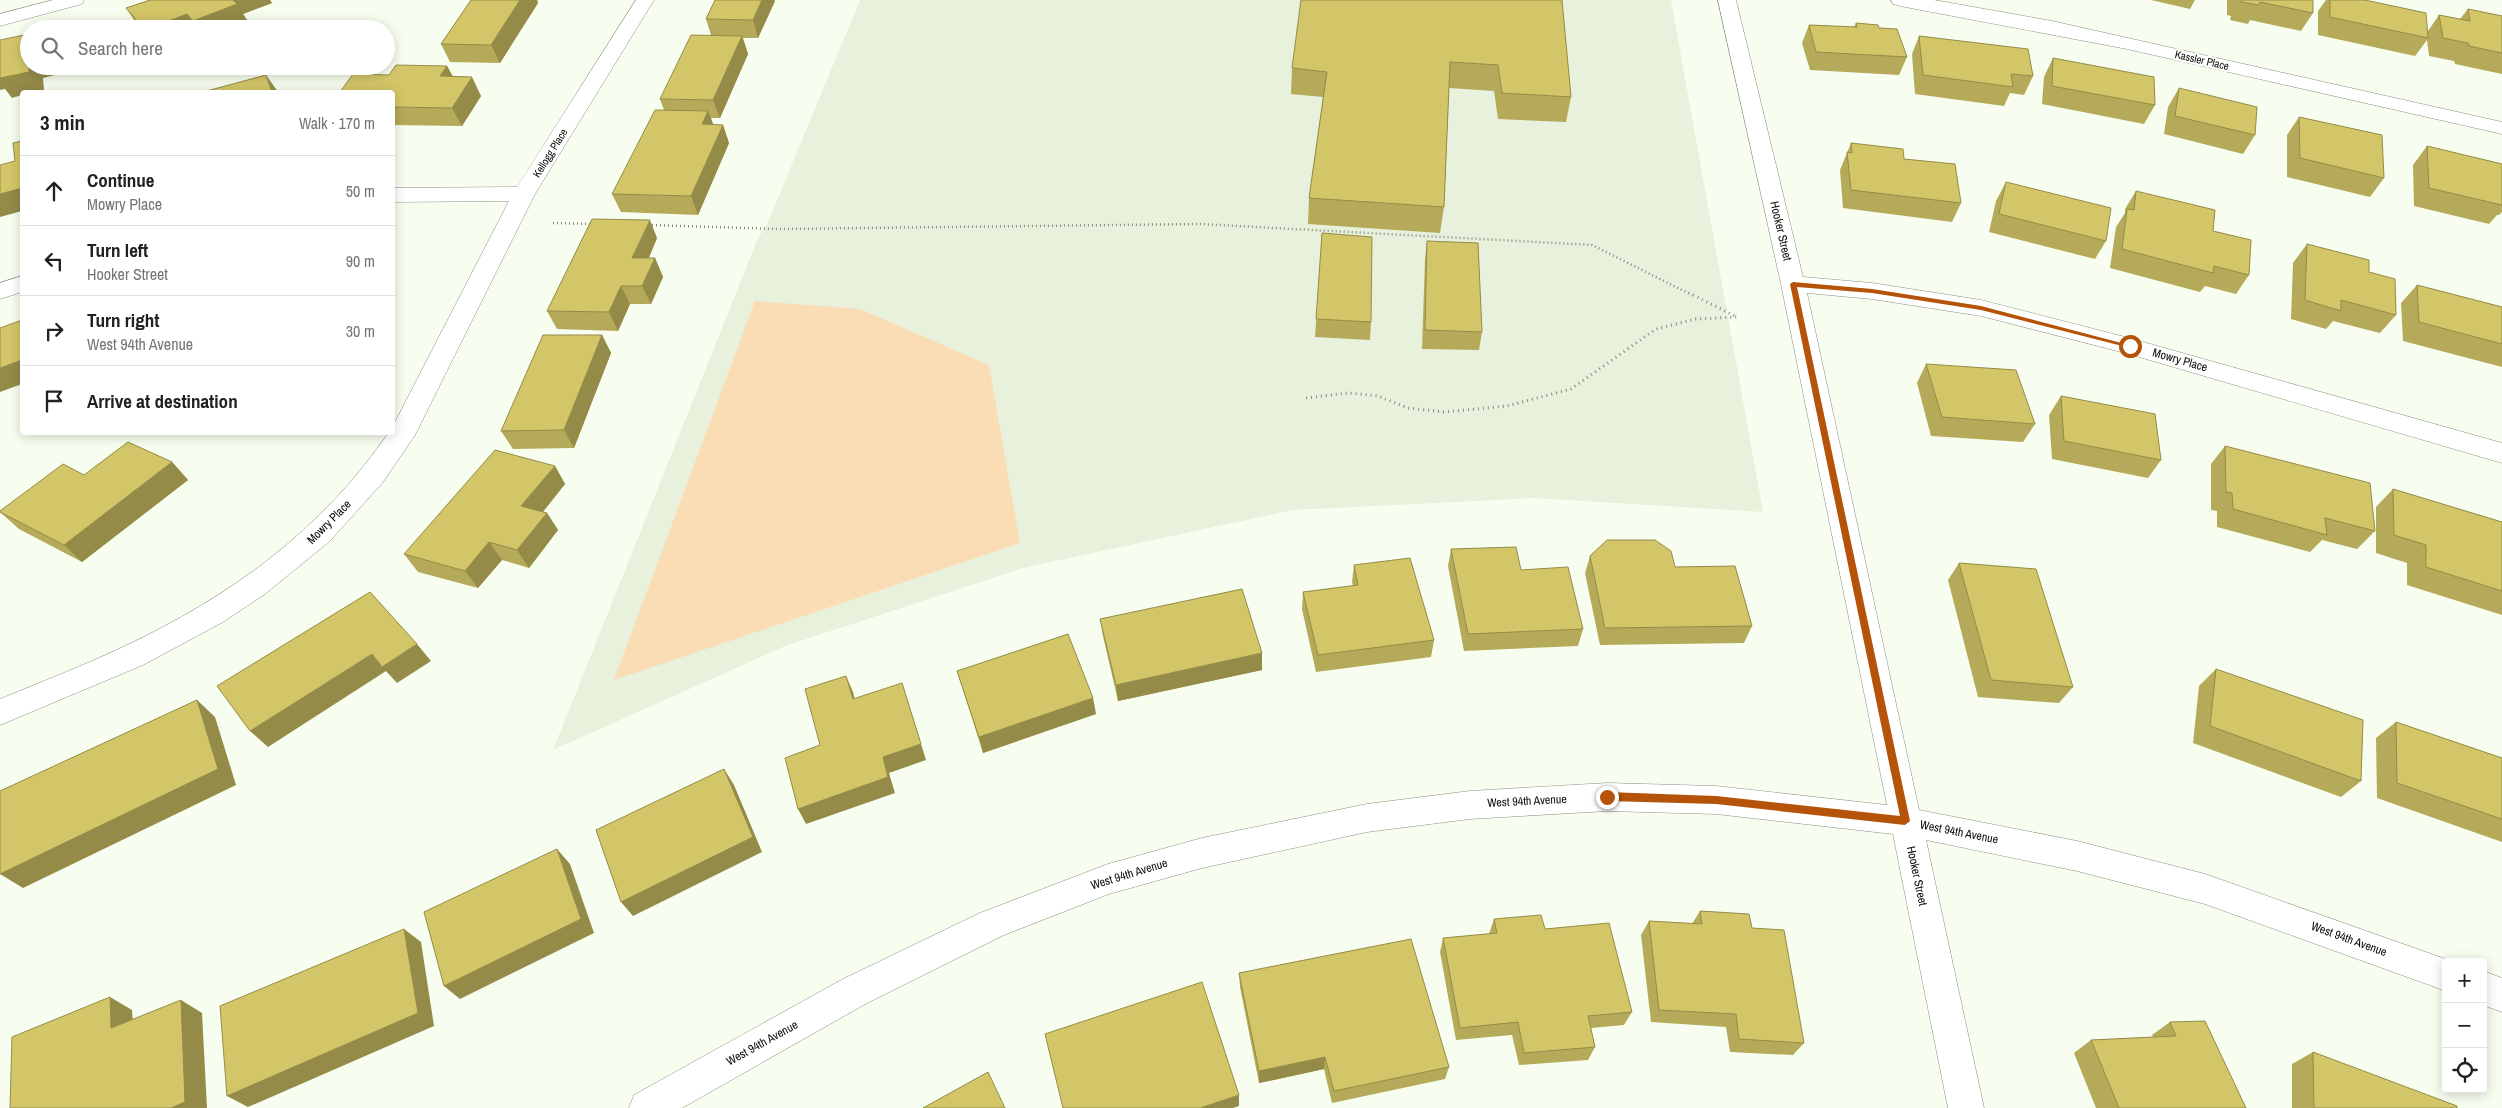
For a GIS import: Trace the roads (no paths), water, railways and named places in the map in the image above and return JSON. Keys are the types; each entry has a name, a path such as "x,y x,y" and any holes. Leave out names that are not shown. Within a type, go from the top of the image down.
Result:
{"street":[{"path":"0,20 75,0"},
{"name":"Kellogg Place","path":"524,194 645,0"},
{"name":"Hooker Street","path":"1727,0 1793,284 1966,1108"},
{"name":"Kassler Place","path":"1900,0 1976,12 2103,37 2502,128"},
{"path":"395,194 524,194"},
{"name":"Mowry Place","path":"0,712 133,656 213,614 256,586 320,534 374,475 406,428 524,194"},
{"name":"Mowry Place","path":"1793,284 1872,291 1981,308 2130,346 2502,453"},
{"path":"0,291 20,285"},
{"name":"West 94th Avenue","path":"647,1108 855,991 992,924 1108,878 1202,853 1368,818 1470,805 1607,797 1716,800 1905,821 2078,856 2204,889 2442,973"},
{"path":"2487,989 2502,995"}]}
